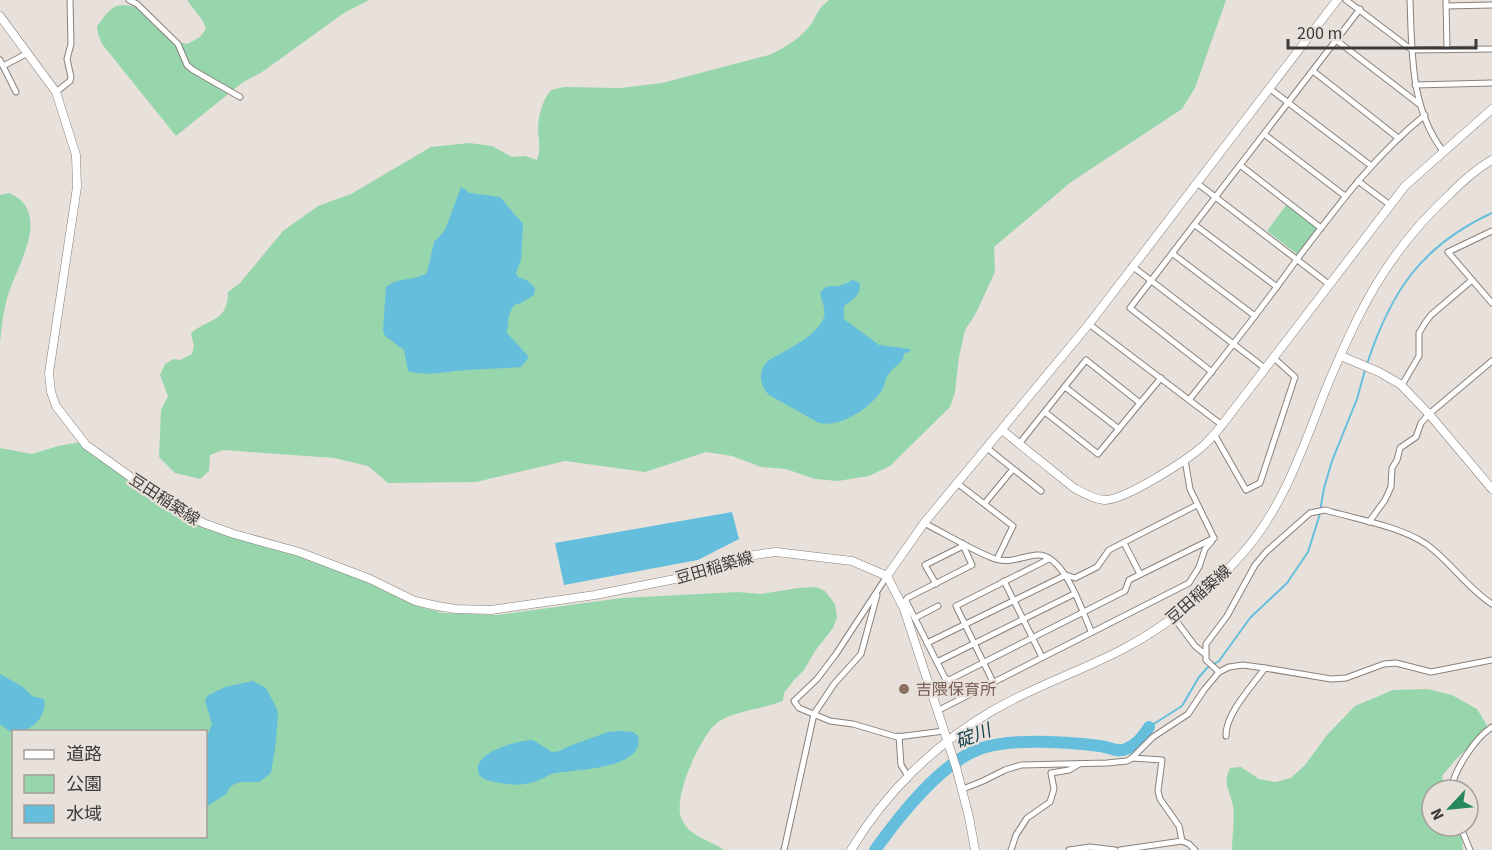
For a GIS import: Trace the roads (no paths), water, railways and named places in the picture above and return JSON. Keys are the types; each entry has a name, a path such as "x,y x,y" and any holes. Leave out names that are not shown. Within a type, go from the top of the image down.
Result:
{"main road":[{"path":"975,850 963,789 904,601 887,576 924,523 1089,324 1337,0"},
{"name":"豆田稲築線","path":"0,16 56,92 76,155 77,187 50,365 51,392 56,406 86,445 160,498 203,524 298,552 370,579 415,601 456,609 491,610 595,595 705,573 754,555 776,552 852,561 887,576"},
{"path":"1002,430 1074,488 1102,500 1120,497 1185,460 1204,445 1222,425 1406,186 1492,109"},
{"name":"豆田稲築線","path":"851,850 908,776 959,731 1006,703 1123,649 1174,618 1222,577 1268,520 1305,445 1358,316 1384,271 1408,238 1437,206 1468,177 1492,160"},
{"path":"1341,356 1401,385 1429,414 1492,489"}],"street":[{"path":"56,92 70,81 71,77 67,59 71,44 70,0"},
{"path":"129,0 137,4 178,44 187,64 193,70 240,97"},
{"path":"1346,0 1412,50 1492,49"},
{"path":"1410,0 1415,85 1419,104 1443,151"},
{"path":"1447,50 1446,3 1492,5"},
{"path":"1212,372 1130,308 1360,9"},
{"path":"1336,40 1419,104"},
{"path":"16,92 2,63 29,53"},
{"path":"1313,71 1397,137"},
{"path":"1415,85 1492,83"},
{"path":"1269,88 1370,165"},
{"path":"1189,400 1370,165 1397,137 1425,115"},
{"path":"1264,134 1345,196"},
{"path":"1240,165 1321,228"},
{"path":"1358,181 1390,205"},
{"path":"1197,183 1330,285"},
{"path":"1194,225 1277,287"},
{"path":"1492,231 1448,252 1492,303"},
{"path":"1173,254 1255,316"},
{"path":"1132,266 1266,369"},
{"path":"1401,385 1417,363 1419,333 1425,323 1431,315 1472,280"},
{"path":"1089,324 1222,425"},
{"path":"1214,434 1246,490 1260,483 1295,377 1274,358"},
{"path":"1019,444 1086,360 1140,403"},
{"path":"1369,522 1385,500 1391,487 1392,468 1400,448 1416,437 1420,423 1429,414 1492,362"},
{"path":"1045,412 1098,454 1161,378"},
{"path":"1065,387 1119,429"},
{"path":"987,448 1041,491"},
{"path":"1185,460 1190,489 1214,538"},
{"path":"985,503 1013,469"},
{"path":"957,483 1013,526 997,559"},
{"path":"927,643 1066,575 1075,578 1094,570 1109,550 1197,505"},
{"path":"1219,672 1209,665 1205,654 1206,644 1227,616 1255,566 1266,552 1310,513 1325,510 1411,535 1427,545 1481,597 1492,604"},
{"path":"924,523 962,544 997,559 1010,560 1042,555 1053,561 1066,575 1092,631"},
{"path":"962,544 972,565 904,601 945,678 949,680 1125,591 1129,580 1214,538"},
{"path":"937,711 1189,583 1199,567 1205,549 1214,538"},
{"path":"1124,543 1140,574"},
{"path":"936,584 926,565 962,544"},
{"path":"993,682 956,606 1049,559"},
{"path":"887,576 817,679 794,701 799,708 830,721 853,724 899,736 944,731"},
{"path":"1004,581 1042,657"},
{"path":"784,850 814,714 834,684 861,654 879,588"},
{"path":"937,662 1074,594"},
{"path":"915,618 938,606"},
{"path":"1174,618 1195,646 1205,654"},
{"path":"1132,758 1154,736 1188,714 1204,690 1225,668 1235,666 1265,668 1331,679 1346,678 1384,664 1396,663 1431,672 1492,660"},
{"path":"1226,736 1232,714 1265,668"},
{"path":"1453,778 1481,735 1492,727"},
{"path":"899,736 901,765 908,776"},
{"path":"963,789 1018,766 1117,762 1132,758 1162,760 1158,791 1160,799 1179,826 1182,841"},
{"path":"1011,850 1016,835 1027,818 1050,801 1054,789 1051,773 1069,770 1080,764"},
{"path":"1120,850 1182,841 1195,850"},
{"path":"1069,850 1090,847 1114,850"}],"water":[{"path":"461,187 470,193 500,197 523,224 521,260 516,273 518,277 528,281 535,288 534,295 514,305 509,315 507,333 529,357 521,367 432,374 408,371 404,350 385,336 383,330 386,287 396,281 427,273 434,242 445,230"},
{"path":"852,280 859,282 860,286 856,296 844,306 844,319 879,345 910,349 910,352 904,353 904,357 890,372 878,395 864,409 846,419 827,424 819,423 769,395 762,383 762,369 769,360 805,338 821,323 824,317 820,294 822,290 846,284"},
{"path":"732,512 739,539 698,560 564,585 555,543"},
{"path":"0,674 23,687 32,696 44,699 42,713 37,722 29,728 12,730 12,733 0,724"},
{"path":"253,681 266,688 277,709 275,749 271,773 259,782 236,783 226,794 207,806 207,736 212,724 205,701 207,696 225,687"},
{"path":"608,732 633,732 638,736 638,747 631,755 607,766 555,773 521,784 490,781 478,772 483,758 499,748 518,742 533,740 552,752"}],"waterway":[{"path":"1367,364 1387,314 1398,293 1412,274 1446,240 1492,213"},
{"path":"1149,727 1182,706 1199,677 1207,668 1219,661 1250,618 1287,583 1308,552 1332,461 1357,399 1365,370"},
{"name":"碇川","path":"875,850 896,821 937,777 951,765 982,748 1009,743 1057,742 1123,750 1137,743 1149,727"}],"place":[{"name":"吉隈保育所","path":"904,689"}]}
